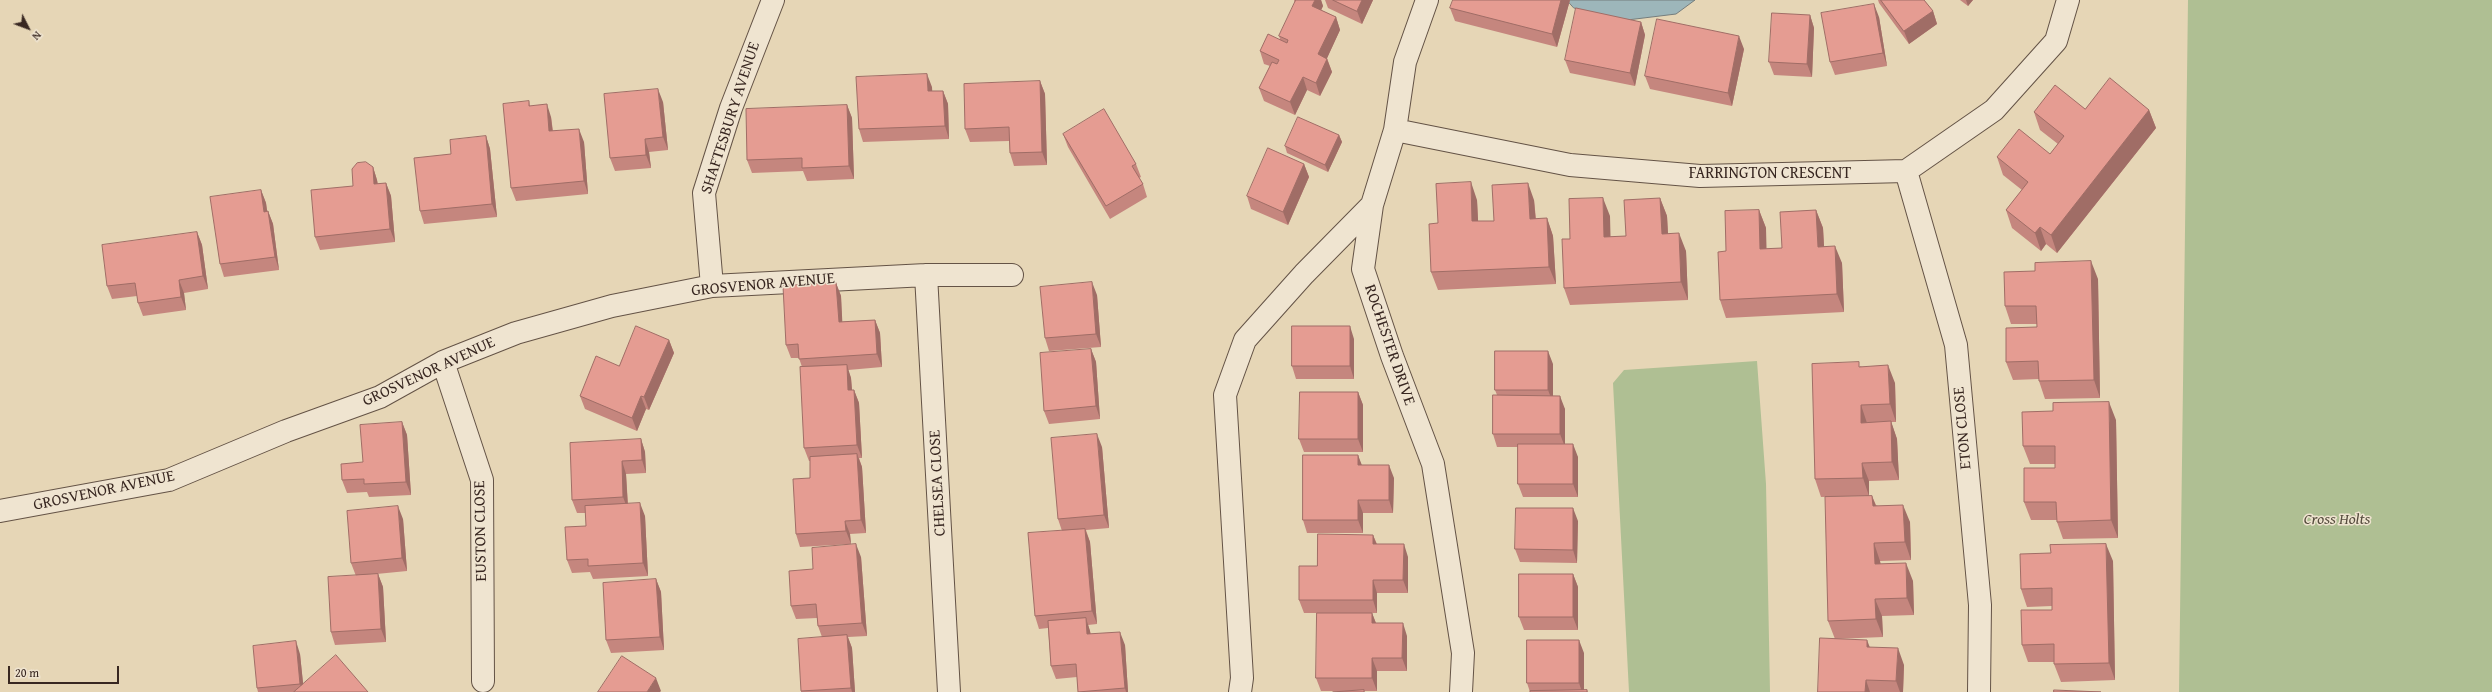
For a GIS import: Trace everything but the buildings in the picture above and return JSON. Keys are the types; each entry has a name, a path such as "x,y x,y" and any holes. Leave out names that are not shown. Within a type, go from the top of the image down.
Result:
{"street":[{"name":"SHAFTESBURY AVENUE","path":"712,286 704,193 731,108 773,0"},
{"name":"ROCHESTER DRIVE","path":"1427,0 1405,62 1395,130 1372,205 1363,269 1392,356 1433,464 1463,653 1461,692"},
{"path":"1906,172 1994,110 2056,41 2068,0"},
{"name":"FARRINGTON CRESCENT","path":"1395,130 1570,165 1700,176 1906,172"},
{"name":"ETON CLOSE","path":"1906,172 1956,345 1980,605 1979,692"},
{"path":"1240,692 1242,678 1225,395 1245,340 1304,274 1372,205"},
{"name":"GROSVENOR AVENUE","path":"0,511 169,480 286,431 380,397 443,362 516,332 612,306 712,286 926,275 1012,275"},
{"name":"CHELSEA CLOSE","path":"926,275 949,692"},
{"name":"EUSTON CLOSE","path":"443,362 482,480 483,681"}],"green space":[{"name":"Cross Holts","path":"2188,0 2492,0 2492,692 2179,692"},
{"path":"1757,361 1766,484 1770,692 1629,692 1613,383 1624,370"}],"water":[{"path":"1567,0 1695,0 1676,14 1619,21 1574,8"}]}
